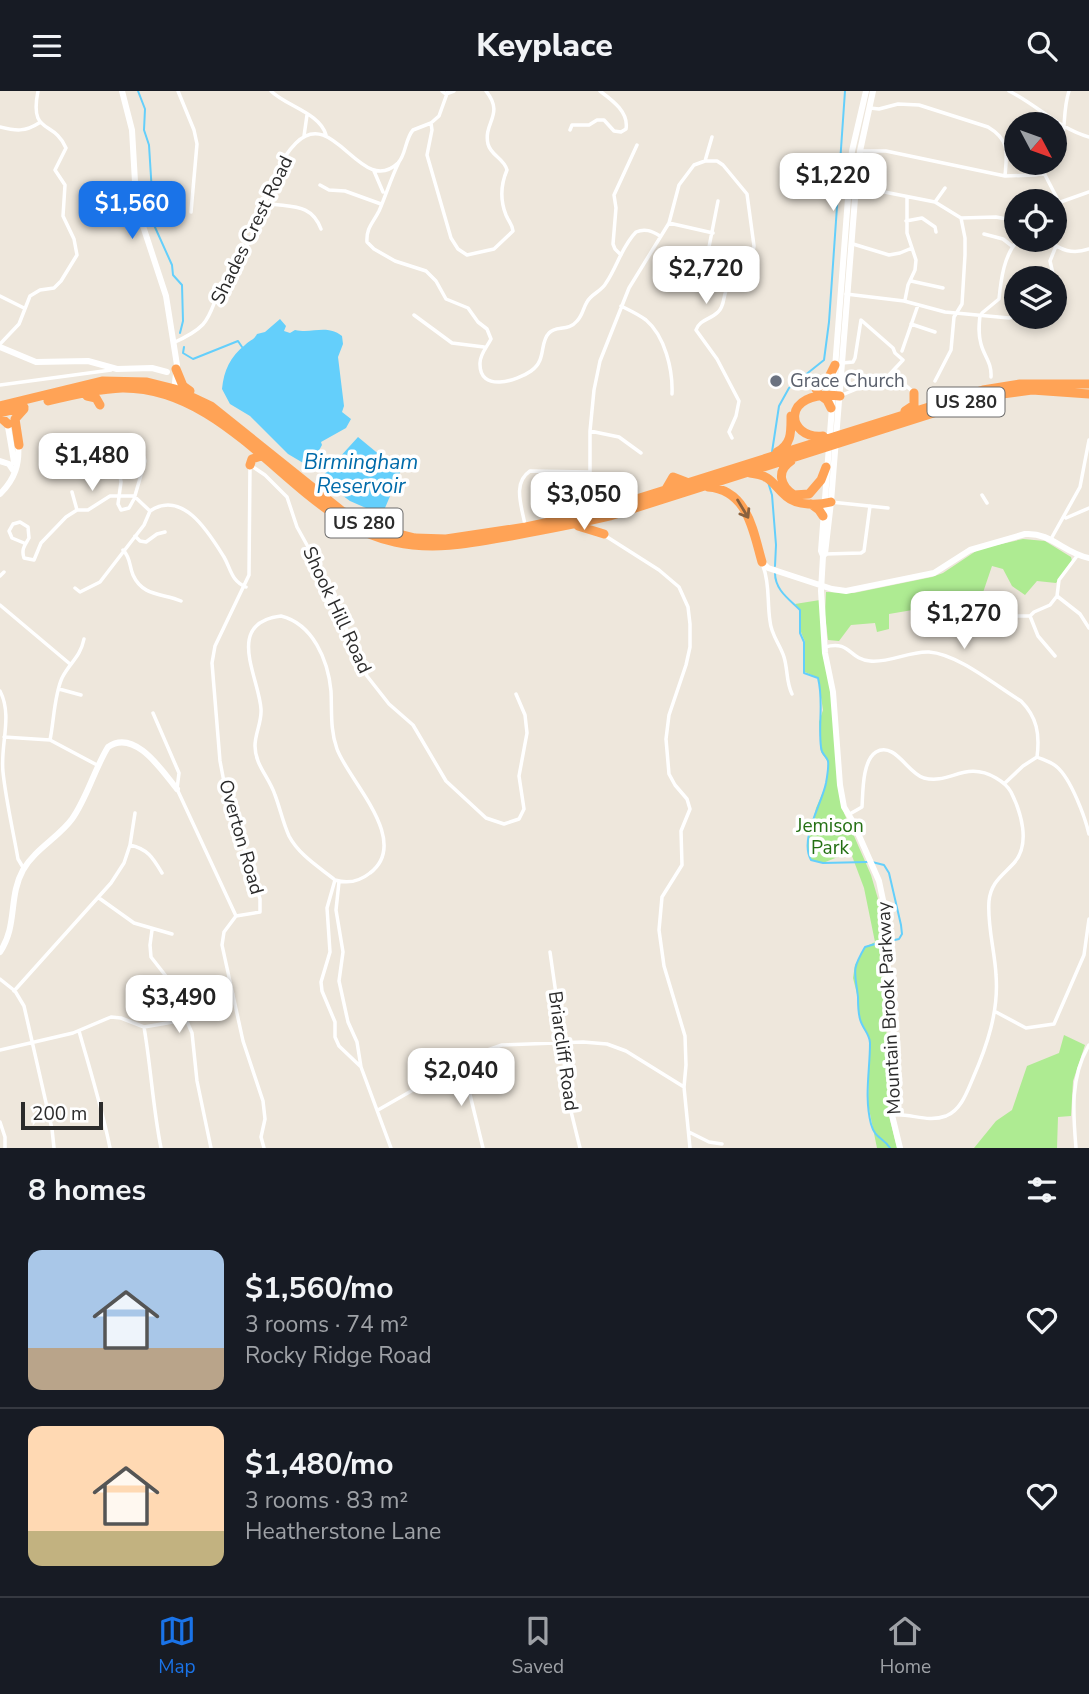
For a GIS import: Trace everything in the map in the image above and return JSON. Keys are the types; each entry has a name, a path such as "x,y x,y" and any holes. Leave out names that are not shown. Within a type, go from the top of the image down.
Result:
{"highway":[{"path":"818,392 839,364"},
{"path":"157,384 171,383 173,372"},
{"path":"173,372 187,390 210,402 230,421"},
{"name":"US 280","path":"4,410 102,381 157,384 203,411 253,450"},
{"name":"US 280","path":"891,418 1003,386 1051,382 1089,384"},
{"path":"75,395 96,398 100,405 104,395 111,389"},
{"name":"US 280","path":"4,410 111,389 173,392 211,406 342,511 379,529 415,538 446,539 579,516 666,489 745,472 805,453 819,443"},
{"name":"US 280","path":"265,457 341,520 367,533 415,546 450,546 610,516 764,459 848,433 987,396 1032,390 1089,394"},
{"path":"818,392 831,408"},
{"path":"764,459 785,447 795,431 793,405 802,393 836,393"},
{"path":"795,431 814,437 819,443 876,419 891,418 914,405 914,393"},
{"path":"914,393 926,402 941,402"},
{"path":"22,448 15,419 18,413 30,405"},
{"path":"4,410 8,424"},
{"path":"215,420 245,447 249,463 253,459 265,457"},
{"path":"253,450 259,448 265,457 342,511"},
{"path":"805,453 786,464 781,477 786,490 806,500 823,516"},
{"path":"806,500 826,467"},
{"path":"745,472 771,478 789,499 826,502"},
{"path":"692,485 719,488 738,499 750,521 762,562"},
{"path":"594,520 600,514 654,493"},
{"path":"579,516 587,509 590,500 597,507 620,504"},
{"path":"604,534 602,524 610,516"},
{"path":"572,525 604,534"}],"main road":[{"path":"122,91 132,129 135,182 141,220 166,296 173,343 173,392"},
{"path":"824,555 821,551 823,516 839,364 852,151 865,107 873,91"},
{"path":"852,185 860,152 864,93"},
{"path":"0,346 36,362 88,361 117,369 152,368 173,372"},
{"path":"824,555 826,467 831,408 836,393"},
{"path":"0,492 10,484 17,471 22,448 4,410"},
{"path":"0,492 13,470 15,456 8,424"},
{"path":"0,461 9,464 13,470"},
{"path":"762,562 768,568 846,591 934,573 970,550 1025,534 1051,538 1076,558 1089,558"},
{"name":"Mountain Brook Parkway","path":"824,555 821,574 822,612 838,733 840,785 844,807 873,865 885,900 888,940 886,950 893,1027 892,1115 900,1148"},
{"path":"821,574 832,589"},
{"name":"Overton Road","path":"0,952 11,930 14,896 24,869 50,839 72,820 108,747 113,743 131,744 149,756 177,789"}],"street":[{"path":"0,346 19,324 33,293 54,288 77,255 74,239 63,216 66,188 55,170 66,148 61,138 39,123 35,107 38,91"},
{"path":"178,91 197,144 191,212"},
{"path":"271,91 278,99 307,115 324,129 326,135 362,165 374,171 382,184 384,194"},
{"path":"454,91 445,92 439,116 431,123 413,129 366,234 367,242 396,261 426,271 436,281 446,299 468,308 491,336 491,340 484,347 480,365 482,373 495,383 504,383 531,372 542,357 547,335 551,331 569,328 577,322 587,300 605,286 636,232 642,229 660,236"},
{"path":"431,123 427,155 457,249 467,255 495,249 513,231 505,213 501,184 507,170 505,163 492,153 488,145 487,133 495,111 486,91"},
{"path":"570,130 572,125 589,125 597,120 604,120 614,131 621,132 626,129 628,121 600,91"},
{"path":"1009,91 1042,112"},
{"path":"1065,112 1069,91"},
{"path":"865,107 879,109 898,104 919,104 988,127 998,133 1006,145 1005,176"},
{"path":"304,136 307,115"},
{"path":"0,127 20,131 39,123"},
{"path":"1068,129 1089,137"},
{"name":"Shades Crest Road","path":"173,343 196,332 209,318 226,277 252,237 284,158 304,136 326,135"},
{"path":"705,160 712,137"},
{"path":"621,255 613,244 616,208 614,195 636,145"},
{"path":"860,152 886,151 1005,176 1033,175"},
{"path":"590,500 590,431 600,361 621,306 669,223 679,185 693,166 705,160 717,161 723,165 744,189 750,205 754,246 745,277 726,289 722,309 700,322 696,330 717,359 739,401 729,432 732,438"},
{"path":"374,171 390,168 399,162"},
{"path":"320,185 381,204"},
{"path":"852,185 935,202 961,218 1004,219"},
{"path":"935,202 945,188"},
{"path":"1067,200 1089,192"},
{"path":"904,301 915,269 913,248 907,233 907,197"},
{"path":"696,270 709,247 718,201"},
{"path":"266,203 305,209 317,220 321,229"},
{"path":"906,221 922,218 935,227 936,232"},
{"path":"935,381 951,350 954,317 962,304 965,238 961,218"},
{"path":"669,223 713,233"},
{"path":"984,234 1004,240"},
{"path":"847,244 888,255 913,248"},
{"path":"1067,250 1089,249"},
{"path":"991,377 990,363 979,335 980,315 999,299 1001,280 1011,252"},
{"path":"911,281 943,288"},
{"path":"844,294 904,301 945,312 1004,317"},
{"path":"0,296 24,308"},
{"path":"902,351 918,305"},
{"path":"621,306 643,318 654,329 670,368 672,394"},
{"path":"414,315 452,343 484,347"},
{"path":"836,393 859,388 891,373 903,360 861,320 853,362 839,364"},
{"path":"911,324 935,331"},
{"path":"0,385 117,369"},
{"path":"891,373 914,393"},
{"path":"590,431 620,437 641,453"},
{"path":"1051,538 1064,519 1087,471 1089,440"},
{"name":"Overton Road","path":"177,789 236,916 260,912 260,899 246,847 224,782 212,663 215,646 246,587 250,571 249,463 253,450"},
{"path":"141,454 145,461 134,496 130,507 124,510 118,506 121,482 118,464 141,454"},
{"name":"Shook Hill Road","path":"249,463 287,497 297,527 312,554 317,577 345,626 367,676 389,704 413,725 452,787 486,818 504,824 519,819 524,809 519,776 525,750 527,722 516,694"},
{"path":"526,527 518,489 524,475 530,471 589,473"},
{"path":"72,492 77,510"},
{"path":"982,495 987,503"},
{"path":"24,543 12,538 9,531 13,524 20,522 28,527 29,538 24,543 22,552 24,558 34,560 41,543 55,526 77,510 88,510 110,496 134,496 150,511"},
{"path":"826,502 888,508"},
{"path":"75,588 84,592 100,582 144,526 150,511 163,505 172,505 190,513 224,557 234,579 246,587"},
{"path":"824,555 864,551 870,506"},
{"path":"1064,519 1089,508"},
{"path":"594,520 596,529 670,578 679,587 688,607 690,646 669,715 666,739 669,774 687,799 690,809 681,831 682,865 662,897 659,930 664,966 685,1037 684,1087 690,1148"},
{"path":"135,536 146,542 165,532"},
{"path":"123,550 128,555 133,574 141,587 158,596 181,601"},
{"path":"1076,558 1057,585 1058,596 1080,614 1089,628"},
{"path":"762,562 772,633 783,655 792,694"},
{"path":"0,576 4,572"},
{"path":"995,601 1015,616 1030,616 1050,605 1058,596"},
{"path":"0,605 70,664"},
{"path":"281,616 303,626 320,653 330,687 332,726 338,753 371,804 380,827 383,851 375,869 360,880 337,881 298,849 290,837 275,795 256,757 255,739 261,710 250,668 250,638 254,628 269,618 281,616"},
{"path":"1030,616 1038,636 1055,656"},
{"path":"50,740 61,681 70,664 79,656 83,639"},
{"path":"825,647 842,645 867,661 884,661 929,652 956,660 1021,701 1027,708 1037,725 1037,757"},
{"path":"59,688 81,695"},
{"path":"0,691 5,700 7,715 2,788 18,859 24,869"},
{"path":"153,713 179,773 177,789"},
{"path":"4,737 50,740 97,765"},
{"path":"848,815 862,807 869,761 881,750 894,753 913,773 926,779 970,771 991,775 1005,783 1021,815 1023,838 1020,855 996,878 989,903 996,978 996,1012 979,1065 966,1095 957,1108 944,1117 934,1119 892,1115"},
{"path":"1005,783 1037,757"},
{"path":"1037,757 1051,763 1063,775 1086,821 1089,834"},
{"path":"14,991 99,898 121,868 130,845 135,813"},
{"path":"130,845 152,855 162,873"},
{"path":"337,881 336,910 343,952 340,981 348,1022 365,1079 391,1148"},
{"path":"337,881 327,908 330,952 321,982 322,991 335,1022 335,1037 339,1046 361,1067"},
{"path":"99,898 125,918 152,930 172,934"},
{"path":"236,916 226,928 222,939 243,1041 263,1101 265,1119 261,1137 264,1148"},
{"path":"996,1012 1027,1028 1054,1024 1084,955 1089,919"},
{"path":"152,930 151,957 169,980 192,1033 197,1081 211,1148"},
{"path":"330,939 341,937"},
{"name":"Briarcliff Road","path":"550,953 563,1043 566,1091 580,1148"},
{"path":"0,979 14,991 24,1006 54,1148"},
{"path":"0,1050 79,1031 111,1017 144,1027 187,1017 219,997 233,994"},
{"path":"144,1027 153,1108 161,1148"},
{"path":"79,1031 92,1080 99,1095 110,1148"},
{"path":"378,1110 493,1047 596,1042 617,1047 684,1087"},
{"path":"1076,1148 1073,1107 1075,1087 1080,1063 1089,1045"},
{"path":"462,1062 483,1148"},
{"path":"0,1122 5,1148"},
{"path":"689,1132 709,1142 722,1144"}],"green space":[{"path":"1023,539 1045,541 1071,557 1072,561 1056,583 1037,581 1025,595 1012,586 1003,569 992,566 973,622 947,615 932,617 930,607 889,614 889,629 877,632 875,623 851,625 839,641 828,640 826,592 854,593 932,577 943,573 979,549"},
{"name":"Jemison Park","path":"820,600 844,813 871,875 883,916 889,1116 897,1148 877,1148 868,1104 870,1039 860,1020 853,978 855,965 865,947 875,942 864,888 852,856 845,854 823,863 811,860 808,854 807,844 816,808 826,785 828,762 821,752 819,722 823,710 818,678 805,672 801,610 795,604"},
{"path":"1064,1035 1085,1045 1073,1081 1071,1116 1058,1117 1057,1148 974,1148 996,1121 1012,1110 1027,1066 1059,1053"}],"water":[{"path":"280,319 286,326 284,331 290,333 295,330 325,330 342,336 343,344 338,357 344,406 342,412 351,419 346,428 321,442 322,445 310,467 288,454 250,416 230,404 222,389 226,370 235,354 257,334 265,332"},
{"name":"Birmingham Reservoir","path":"358,437 381,456 402,468 382,515 350,501 320,479"}],"waterway":[{"path":"138,91 145,109 144,130 149,145 154,225 172,265 173,275 182,285 183,321 180,333"},
{"path":"772,452 779,406 789,388 824,360 845,91"},
{"path":"184,347 183,353 193,359 238,341 242,347"},
{"path":"768,482 772,495 775,566"},
{"path":"775,573 780,589 800,610 804,673 818,678 820,687 821,749 828,761 828,769 824,791 809,832 808,852 811,860 823,863 867,862"},
{"path":"872,862 884,865 889,873 901,925 902,934 899,939 890,941"},
{"path":"885,941 865,947 855,976 859,1016 870,1043 868,1094 871,1124 875,1133 890,1148"}],"place":[{"name":"Grace Church","path":"776,381"}]}
